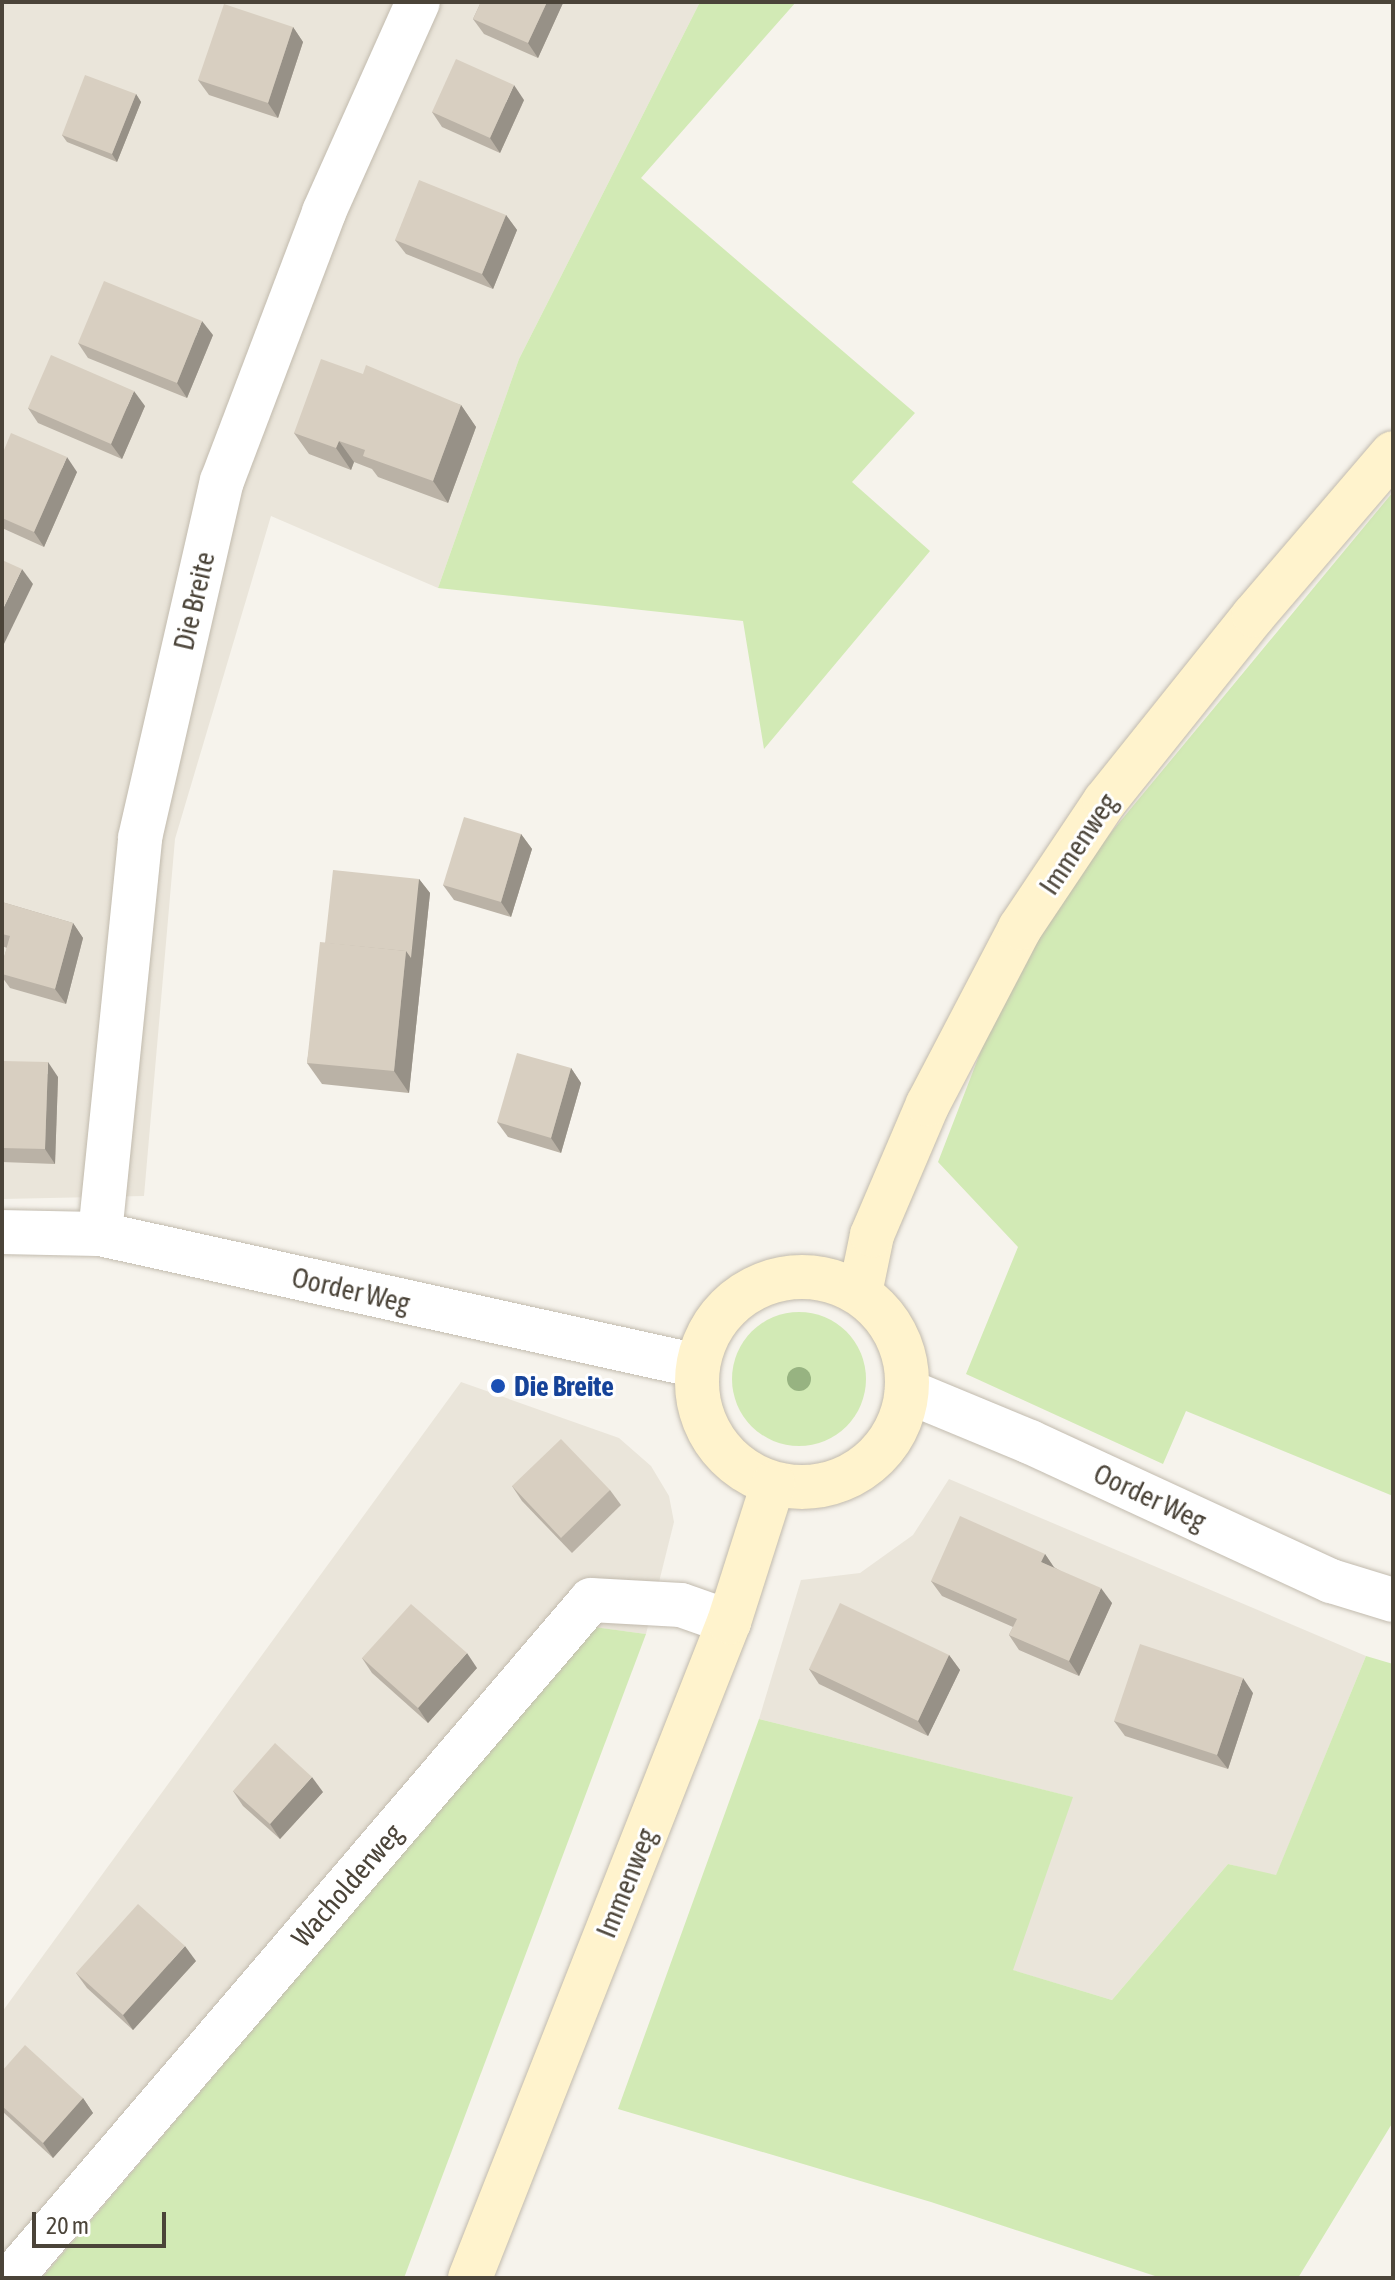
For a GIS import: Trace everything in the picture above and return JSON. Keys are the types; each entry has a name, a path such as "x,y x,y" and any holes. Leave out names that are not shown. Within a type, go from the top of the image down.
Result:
{"street":[{"name":"Die Breite","path":"100,1234 140,838 222,481 324,212 418,2"},
{"name":"Immenweg","path":"860,1293 872,1235 928,1104 1020,928 1105,801 1254,615 1393,453"},
{"name":"Oorder Weg","path":"2,1232 100,1234 698,1366"},
{"path":"793,1276 827,1278 860,1293 897,1335 906,1362 907,1391 900,1421 885,1448 862,1470 834,1483 803,1488 773,1484 744,1471 722,1451 705,1425 697,1396 698,1366 709,1332 722,1314 759,1285 793,1276"},
{"name":"Oorder Weg","path":"907,1391 1331,1581 1393,1600"},
{"name":"Immenweg","path":"470,2278 729,1622 773,1484"},
{"name":"Wacholderweg","path":"11,2278 591,1600 681,1605 729,1622"}],"shaded area":[{"path":"2,2 700,2 519,359 438,588 271,516 175,839 144,1196 2,1199"},
{"path":"461,1382 619,1438 651,1466 669,1496 674,1522 646,1634 593,1627 42,2278 2,2278 2,2012"},
{"path":"949,1479 1366,1656 1276,1876 1228,1864 1112,2000 1012,1970 1072,1797 759,1719 801,1580 860,1573 913,1535"}],"green space":[{"path":"700,2 796,2 641,178 915,413 852,482 930,551 764,749 743,621 438,588 519,359"},
{"path":"1393,492 1393,1496 1186,1411 1163,1464 966,1374 1018,1247 938,1162 994,1017 1075,876"},
{"path":"799,1312 825,1317 846,1332 861,1353 866,1379 861,1405 846,1426 825,1441 799,1446 773,1441 752,1426 737,1405 732,1379 737,1353 752,1332 773,1317"},
{"path":"594,1627 646,1634 404,2278 42,2278"},
{"path":"1366,1656 1393,1664 1393,2122 1298,2278 1161,2278 931,2202 618,2109 759,1719 1073,1797 1013,1970 1112,2000 1228,1864 1276,1875"}],"building":[{"path":"481,2 547,2 528,43 473,19"},
{"path":"224,4 293,27 268,103 198,80"},
{"path":"456,59 514,85 490,138 432,112"},
{"path":"85,75 136,94 112,154 62,135"},
{"path":"419,180 506,215 482,274 395,240"},
{"path":"104,281 202,321 177,383 78,343"},
{"path":"51,355 134,391 111,444 28,408"},
{"path":"321,359 363,374 366,365 461,405 433,481 363,456 365,450 339,441 336,448 294,433"},
{"path":"11,433 67,457 34,532 2,518 2,455"},
{"path":"2,560 22,569 2,611"},
{"path":"464,817 521,834 501,902 443,885"},
{"path":"333,870 419,879 411,958 406,951 325,943"},
{"path":"2,902 73,923 55,989 2,974 10,936 2,934"},
{"path":"320,942 406,951 394,1071 307,1063"},
{"path":"517,1053 571,1068 551,1138 497,1122"},
{"path":"2,1061 48,1062 45,1149 2,1148"},
{"path":"561,1439 610,1490 561,1538 512,1486"},
{"path":"960,1516 1045,1554 1041,1562 1101,1588 1069,1661 1009,1635 1017,1619 931,1581"},
{"path":"840,1603 949,1655 918,1721 809,1669"},
{"path":"411,1604 467,1653 418,1708 362,1658"},
{"path":"1140,1644 1243,1678 1217,1755 1114,1721"},
{"path":"275,1743 312,1777 270,1824 233,1791"},
{"path":"138,1904 185,1946 123,2015 76,1973"},
{"path":"25,2045 83,2098 43,2143 2,2106 2,2071"}],"place":[{"name":"Die Breite","path":"498,1386"}]}
